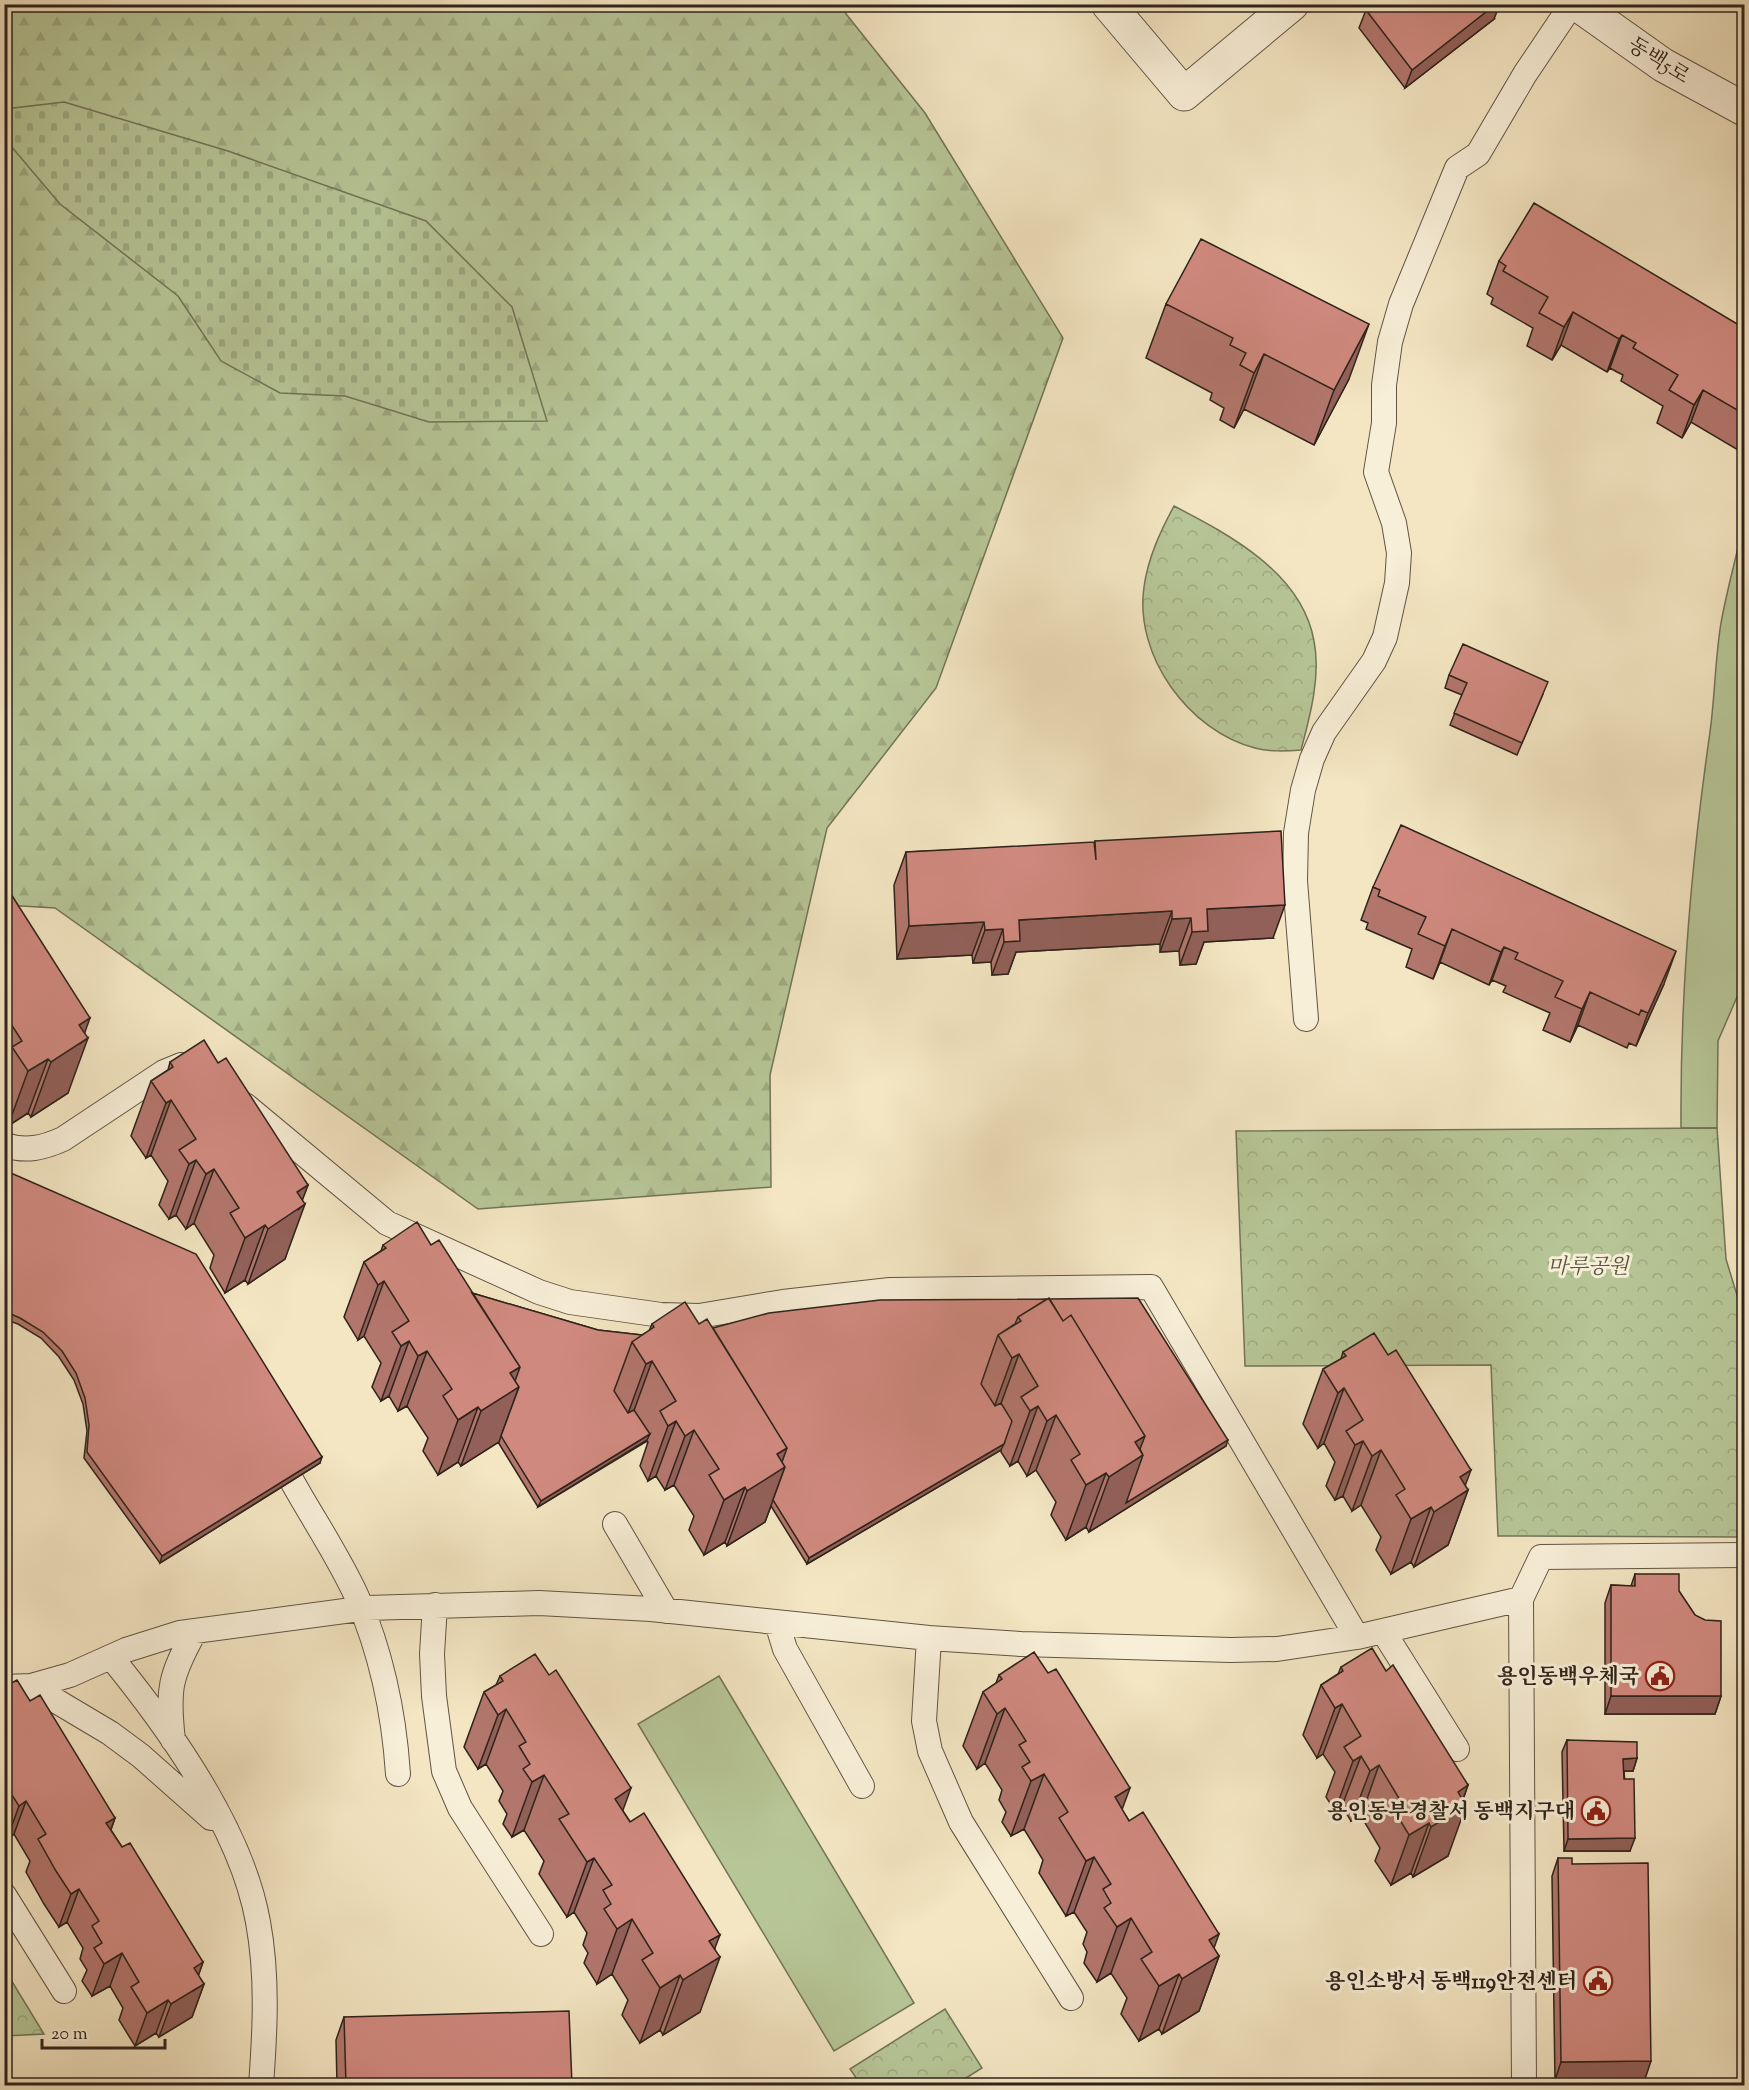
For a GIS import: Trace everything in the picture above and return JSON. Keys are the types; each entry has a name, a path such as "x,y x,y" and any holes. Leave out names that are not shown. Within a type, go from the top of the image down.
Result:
{"street":[{"path":"1108,4 1184,94 1292,4"},
{"name":"동백5로","path":"1577,4 1663,65 1744,109"}],"lane":[{"path":"1306,1019 1295,881 1296,833 1303,790 1312,759 1324,732 1374,661 1385,637 1397,583 1399,553 1394,523 1376,472 1384,423 1384,385 1390,342 1401,304 1457,168 1478,153 1525,74 1572,4"},
{"path":"4,1145 21,1150 45,1147 63,1139 164,1072 181,1065 202,1070 387,1223 415,1261"},
{"path":"387,1223 539,1292 570,1302 661,1315 694,1325 834,1295 890,1290 1045,1299 1151,1287 1357,1637"},
{"path":"292,1481 362,1609 382,1670 396,1746 398,1774"},
{"path":"615,1524 666,1611"},
{"path":"1524,2085 1521,1599 1541,1557 1744,1555"},
{"path":"4,1687 31,1686 70,1675 111,1657 180,1633 362,1609 539,1603 666,1611 929,1638 1091,1647 1231,1650 1277,1649 1357,1637 1521,1599"},
{"path":"435,1605 434,1696 444,1771 460,1808 541,1934"},
{"path":"777,1623 785,1649 862,1786"},
{"path":"173,1743 169,1704 171,1682 195,1631"},
{"path":"1383,1631 1457,1749"},
{"path":"929,1638 924,1721 934,1761 962,1822 1071,1998"},
{"path":"111,1657 173,1743 226,1832 249,1886 258,1921 266,2022 261,2085"},
{"path":"31,1686 110,1733 141,1756 226,1832"},
{"path":"4,1895 64,1991"}],"green space":[{"path":"5,5 839,5 925,113 1063,338 936,688 827,828 770,1075 771,1187 478,1209 55,908 5,905"},
{"path":"64,102 228,151 426,221 512,307 547,421 429,422 345,396 280,393 221,361 178,296 60,204 5,139 5,109"},
{"path":"1174,506 1218,530 1260,559 1295,595 1307,617 1314,641 1316,668 1314,696 1301,750 1261,749 1231,739 1208,725 1188,708 1171,687 1157,664 1148,639 1143,613 1144,587 1155,545"},
{"path":"1744,521 1743,983 1718,1041 1717,1128 1681,1128 1682,1029 1697,831 1712,718 1721,623"},
{"name":"마루공원","path":"1717,1128 1726,1259 1743,1315 1739,1537 1498,1536 1491,1365 1245,1366 1236,1131"},
{"path":"719,1676 914,2003 834,2051 638,1724"},
{"path":"5,1970 44,2034 5,2036"},
{"path":"945,2009 982,2068 955,2085 861,2085 850,2069"}],"building":[{"path":"1373,4 1496,4 1412,70 1366,10"},
{"path":"1534,203 1744,328 1744,414 1703,390 1694,405 1669,390 1678,375 1633,348 1636,343 1622,335 1619,339 1573,312 1564,327 1539,313 1548,297 1503,271 1506,266 1499,261"},
{"path":"1201,239 1369,324 1334,390 1264,354 1254,373 1240,365 1246,353 1230,345 1233,338 1166,304"},
{"path":"1463,644 1548,682 1522,743 1454,713 1467,683 1449,675"},
{"path":"1401,825 1676,951 1648,1013 1641,1010 1639,1015 1590,992 1582,1009 1555,997 1563,981 1515,959 1518,953 1504,947 1501,952 1452,929 1445,946 1418,934 1426,917 1378,896 1380,890 1373,887"},
{"path":"1281,831 1285,905 1207,909 1208,931 1192,932 1191,918 1172,919 1172,911 1019,920 1020,941 1004,942 1003,929 985,930 984,922 909,926 906,852 1094,842 1096,860 1095,841"},
{"path":"9,891 90,1018 79,1025 88,1038 51,1062 48,1059 28,1071 12,1047 22,1041 4,1013 4,894"},
{"path":"204,1040 218,1063 226,1058 308,1185 297,1192 305,1204 268,1229 265,1225 245,1238 230,1213 239,1208 214,1169 206,1174 196,1160 189,1164 179,1150 196,1139 171,1100 166,1103 151,1081 173,1067 170,1062"},
{"path":"4,1170 196,1254 322,1457 162,1556 87,1452 89,1425 85,1398 76,1373 62,1351 43,1332 4,1311"},
{"path":"417,1222 431,1245 439,1240 520,1367 510,1373 519,1387 481,1411 478,1407 458,1420 443,1396 452,1389 427,1351 418,1356 409,1341 401,1346 392,1332 409,1321 384,1281 378,1285 364,1262 386,1248 383,1245"},
{"path":"472,1293 598,1330 642,1335 632,1342 614,1391 628,1413 634,1410 650,1434 541,1501 501,1436 519,1387 515,1381 520,1367"},
{"path":"1049,1298 1063,1321 1071,1315 1145,1436 1135,1442 1143,1455 1109,1477 1106,1473 1086,1485 1071,1460 1080,1454 1056,1415 1047,1421 1038,1406 1030,1411 1021,1397 1038,1386 1019,1354 1012,1358 998,1335 1021,1321 1018,1317"},
{"path":"1138,1298 1228,1440 1126,1503 1143,1455 1140,1449 1145,1436 1071,1315 1063,1321 1049,1299"},
{"path":"1047,1299 1018,1317 1015,1324 998,1335 981,1384 995,1406 1001,1403 1012,1421 1004,1444 809,1558 773,1500 785,1467 782,1462 787,1448 713,1328 769,1313 880,1300"},
{"path":"685,1302 699,1324 707,1319 787,1448 777,1454 785,1467 747,1491 745,1487 724,1500 709,1475 719,1469 694,1430 685,1436 676,1421 668,1426 660,1411 676,1401 652,1361 646,1364 632,1342 654,1327 652,1324"},
{"path":"1374,1333 1388,1355 1396,1350 1471,1470 1460,1477 1468,1490 1434,1512 1431,1507 1411,1519 1396,1495 1405,1489 1381,1450 1372,1456 1363,1441 1355,1445 1346,1431 1363,1420 1344,1388 1338,1393 1323,1369 1346,1356 1343,1352"},
{"name":"용인동백우체국","path":"1635,1574 1679,1574 1679,1591 1695,1615 1705,1620 1721,1621 1721,1696 1611,1696 1611,1585 1635,1586"},
{"path":"1372,1648 1386,1671 1393,1665 1468,1785 1458,1792 1466,1806 1431,1827 1429,1823 1409,1835 1394,1810 1403,1805 1379,1765 1370,1771 1361,1756 1353,1761 1344,1747 1361,1736 1342,1704 1335,1708 1321,1685 1343,1671 1341,1667"},
{"path":"1034,1652 1048,1673 1056,1669 1130,1788 1115,1797 1129,1821 1143,1812 1219,1934 1209,1940 1219,1956 1182,1979 1179,1974 1159,1986 1141,1959 1152,1952 1131,1918 1117,1927 1104,1908 1111,1903 1103,1889 1111,1884 1094,1857 1086,1861 1059,1818 1068,1812 1044,1774 1031,1781 1022,1767 1030,1762 1019,1745 1026,1741 1005,1708 997,1714 983,1692 1002,1679 999,1675"},
{"path":"535,1654 549,1675 556,1670 631,1788 615,1799 630,1822 644,1813 720,1935 709,1941 720,1957 683,1980 680,1975 660,1988 642,1960 653,1953 632,1919 617,1929 604,1909 611,1904 603,1890 612,1885 594,1858 587,1862 559,1819 569,1814 544,1775 532,1782 523,1769 530,1764 519,1746 526,1742 506,1709 498,1715 484,1692 503,1681 500,1676"},
{"path":"17,1680 30,1701 40,1695 115,1818 106,1823 122,1847 130,1843 203,1962 194,1968 204,1984 171,2004 168,2000 147,2013 131,1987 139,1982 122,1953 104,1964 94,1948 102,1943 92,1926 99,1921 79,1889 71,1894 56,1871 38,1839 46,1834 26,1801 19,1806 8,1789 4,1791 4,1769 8,1768 4,1762 4,1687"},
{"name":"용인동부경찰서 동백지구대","path":"1567,1740 1637,1742 1637,1758 1623,1759 1624,1779 1634,1779 1635,1838 1568,1839"},
{"name":"용인소방서 동백119안전센터","path":"1558,1858 1572,1858 1572,1864 1648,1863 1651,2061 1561,2062"},
{"path":"569,2011 572,2085 346,2085 344,2017"}],"place":[{"name":"용인동백우체국","path":"1660,1676"},
{"name":"용인동부경찰서 동백지구대","path":"1596,1811"},
{"name":"용인소방서 동백119안전센터","path":"1598,1981"}]}
